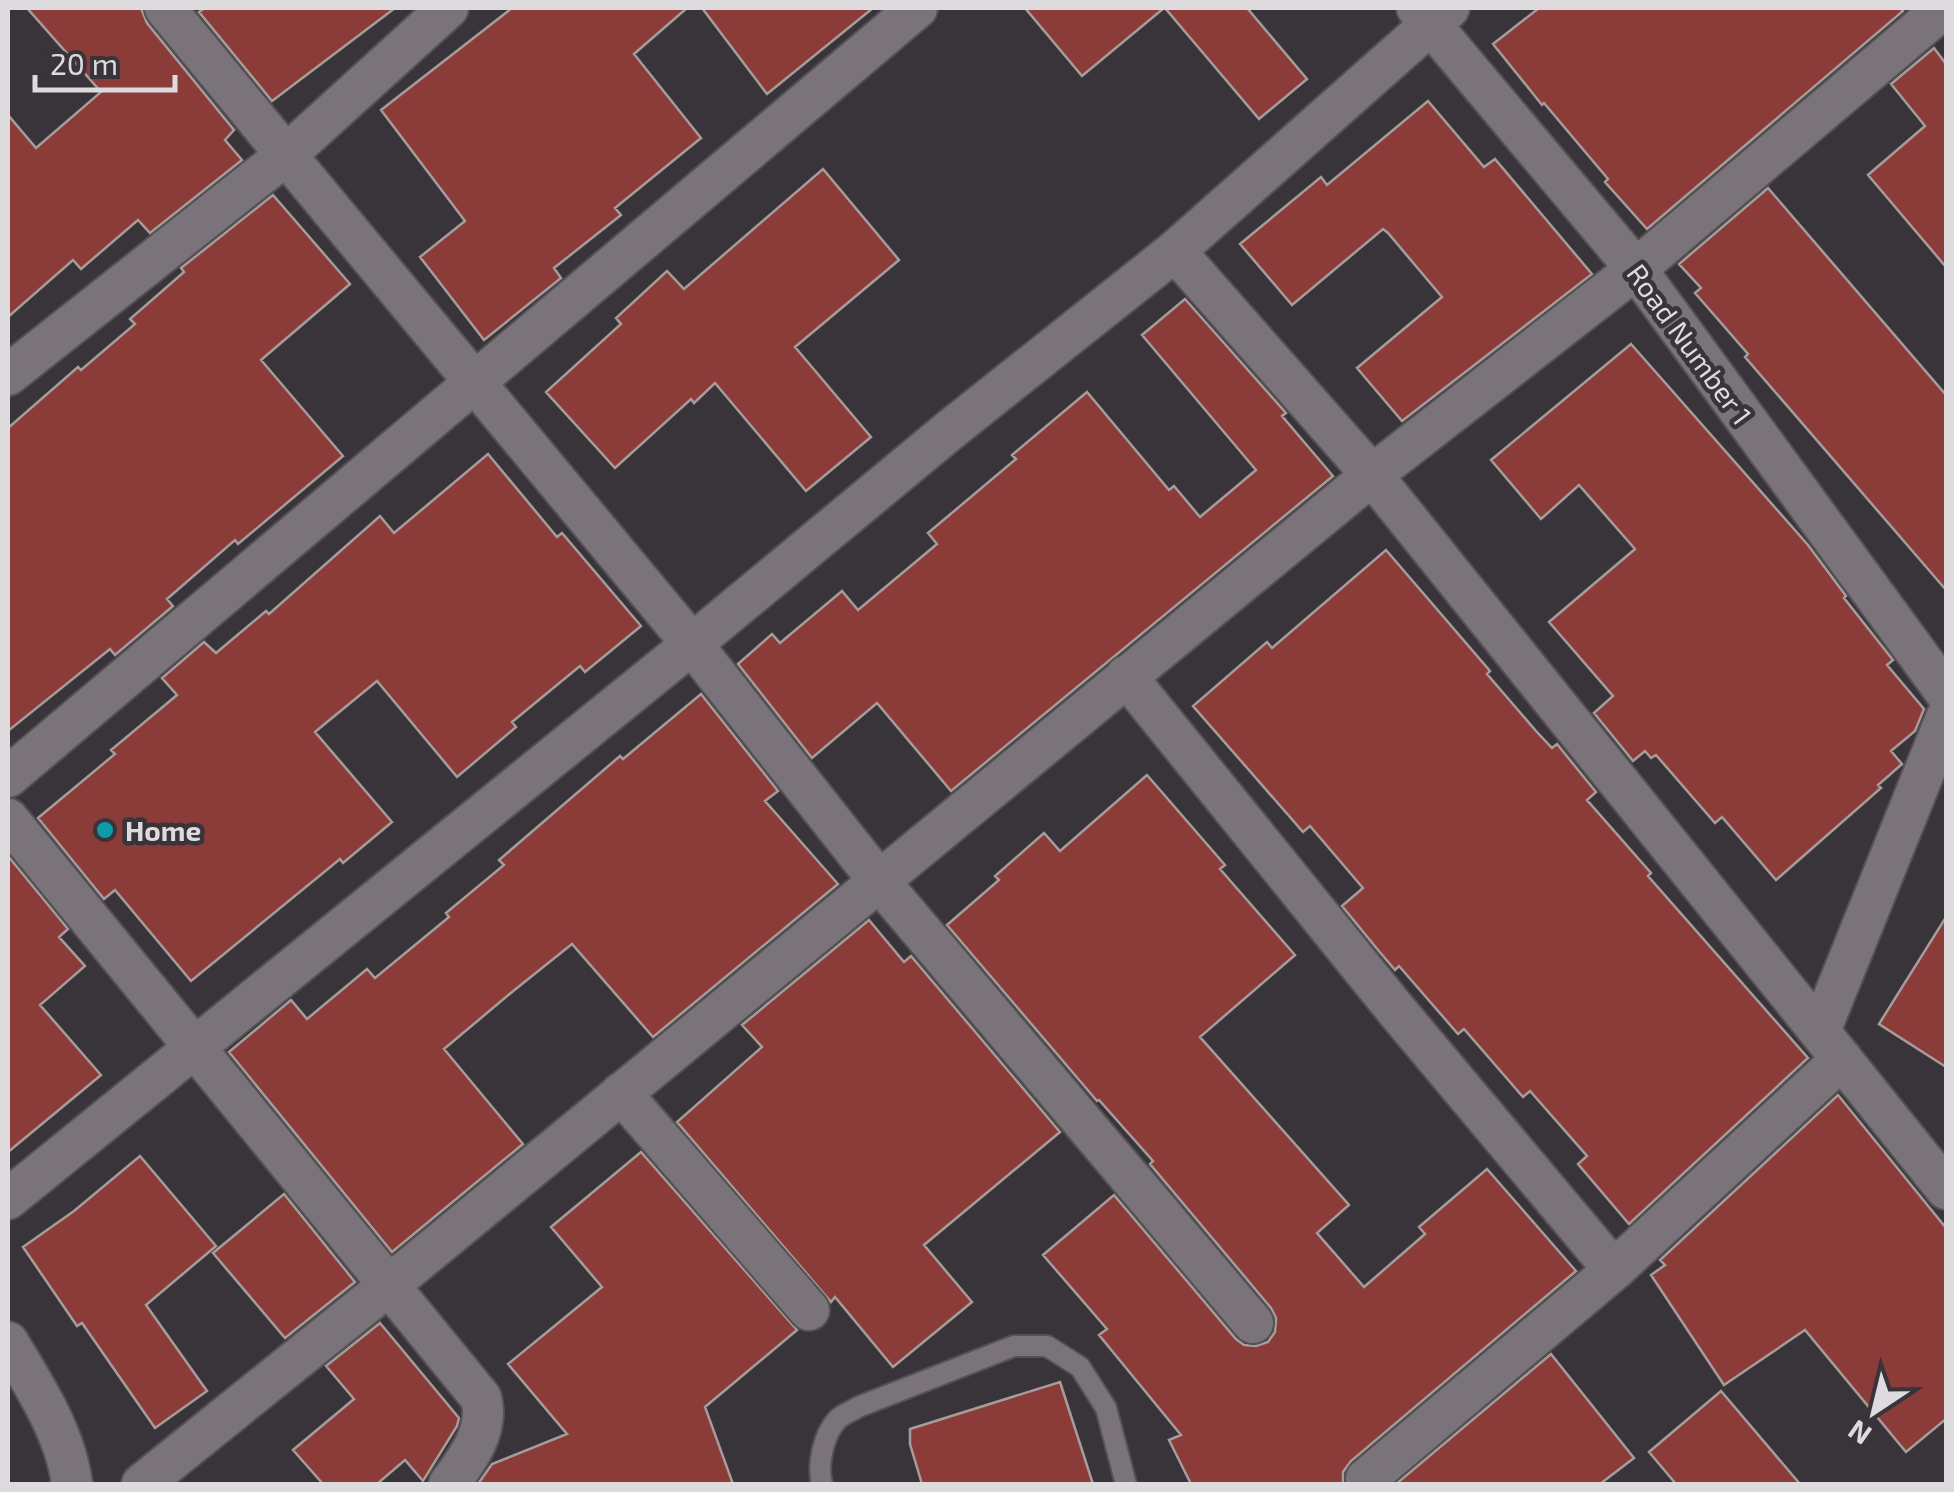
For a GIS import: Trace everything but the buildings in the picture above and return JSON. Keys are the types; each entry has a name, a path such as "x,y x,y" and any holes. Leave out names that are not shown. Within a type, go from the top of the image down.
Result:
{"street":[{"path":"165,8 692,644 879,880 1253,1324"},
{"path":"8,375 286,156 448,8"},
{"path":"8,777 917,8"},
{"path":"142,1484 1372,475 1636,269 1944,8"},
{"path":"8,1199 1175,250 1432,13"},
{"name":"Road Number 1","path":"1432,13 1636,269 1946,694"},
{"path":"1175,250 1372,475 1946,1189"},
{"path":"1126,676 1396,1010 1614,1270"},
{"path":"1366,1479 1614,1270 1831,1045 1946,718"},
{"path":"8,819 481,1398 484,1411 479,1436 449,1484"},
{"path":"621,1093 809,1310"},
{"path":"8,1342 70,1463 72,1484"}],"lane":[{"path":"822,1484 819,1472 824,1447 836,1420 858,1407 1014,1346 1047,1346 1080,1367 1106,1408 1126,1484"}],"place":[{"name":"Home","path":"105,830"}]}
